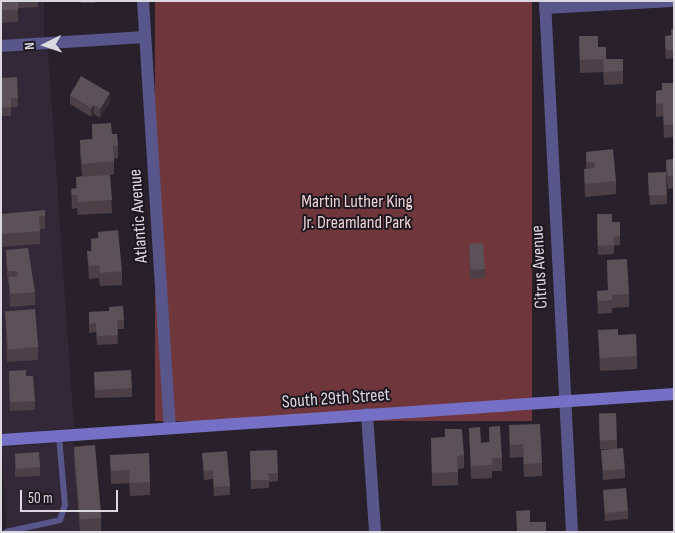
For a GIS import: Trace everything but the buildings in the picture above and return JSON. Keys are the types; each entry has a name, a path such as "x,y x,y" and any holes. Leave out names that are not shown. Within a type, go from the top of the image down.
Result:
{"street":[{"name":"Atlantic Avenue","path":"143,1 170,428"},
{"path":"545,4 670,1"},
{"name":"Citrus Avenue","path":"545,4 572,532"},
{"path":"1,46 145,37"},
{"name":"South 29th Street","path":"1,440 674,394"},
{"path":"367,414 375,532"}],"lane":[{"path":"6,532 60,520 65,505 59,436"}],"shaded area":[{"path":"1,1 44,1 44,40 1,40"},
{"path":"48,50 74,428 1,434 1,53"},
{"path":"74,442 80,532 7,532 1,447"}],"green space":[{"name":"Martin Luther King Jr. Dreamland Park","path":"155,1 532,1 532,421 155,421"}]}
